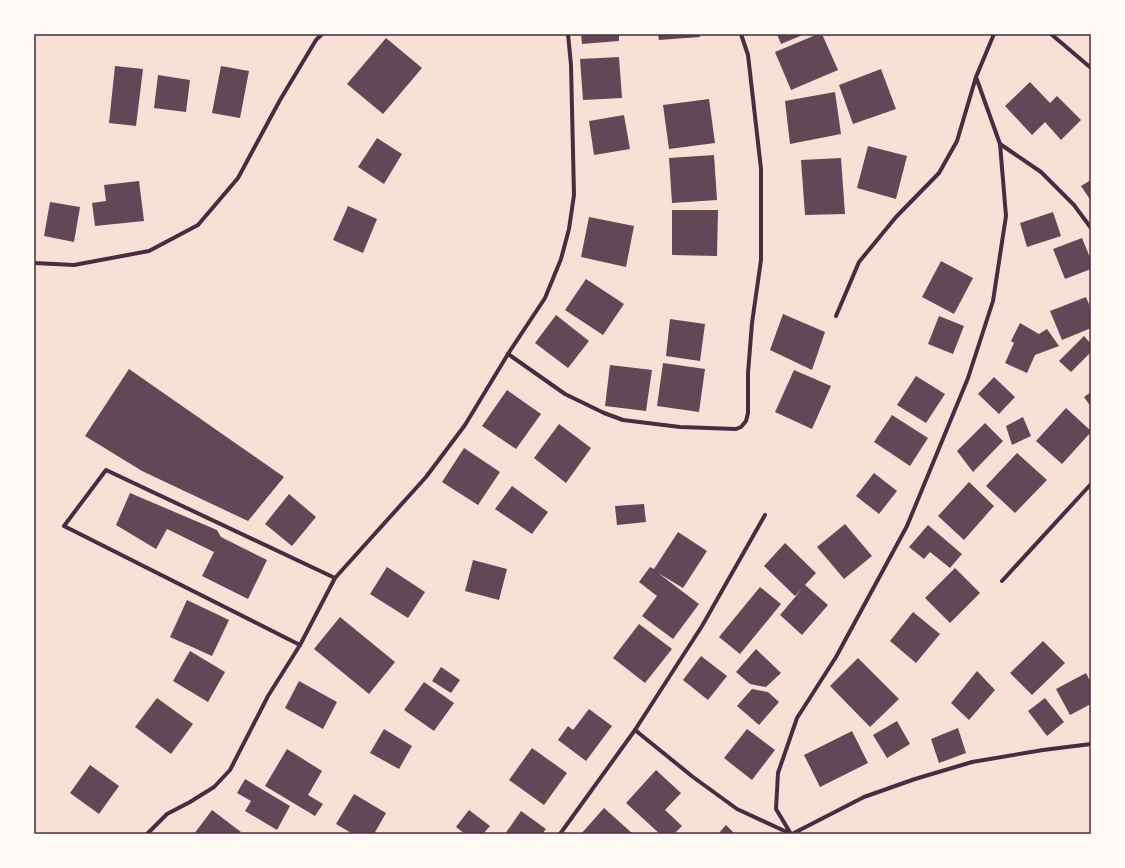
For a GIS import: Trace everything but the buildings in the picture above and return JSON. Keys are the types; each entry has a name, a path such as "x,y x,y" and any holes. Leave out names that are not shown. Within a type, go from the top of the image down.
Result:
{"street":[{"path":"34,263 74,265 150,251 198,225 238,178 280,100 316,40 322,34"},
{"path":"147,834 168,814 214,787 230,770 268,696 300,645 335,578 426,477 466,425 508,354 545,298 561,259 569,229 574,195 571,65 568,34"},
{"path":"508,354 566,394 604,413 623,420 680,427 736,429 741,427 746,421 748,413 748,366 761,260 761,169 748,55 741,34"},
{"path":"836,316 859,262 896,217 939,174 957,141 976,77 994,34"},
{"path":"1051,34 1091,68"},
{"path":"791,834 776,809 778,773 797,718 836,657 907,526 968,378 993,301 1006,216 1000,144 976,77"},
{"path":"1000,144 1040,172 1074,205 1091,228"},
{"path":"300,645 64,526 106,470 335,578"},
{"path":"1002,581 1091,484"},
{"path":"560,834 635,730 702,626 765,515"},
{"path":"635,730 693,777 738,809 791,834"},
{"path":"791,834 864,797 915,779 972,762 1043,750 1091,744"}]}
